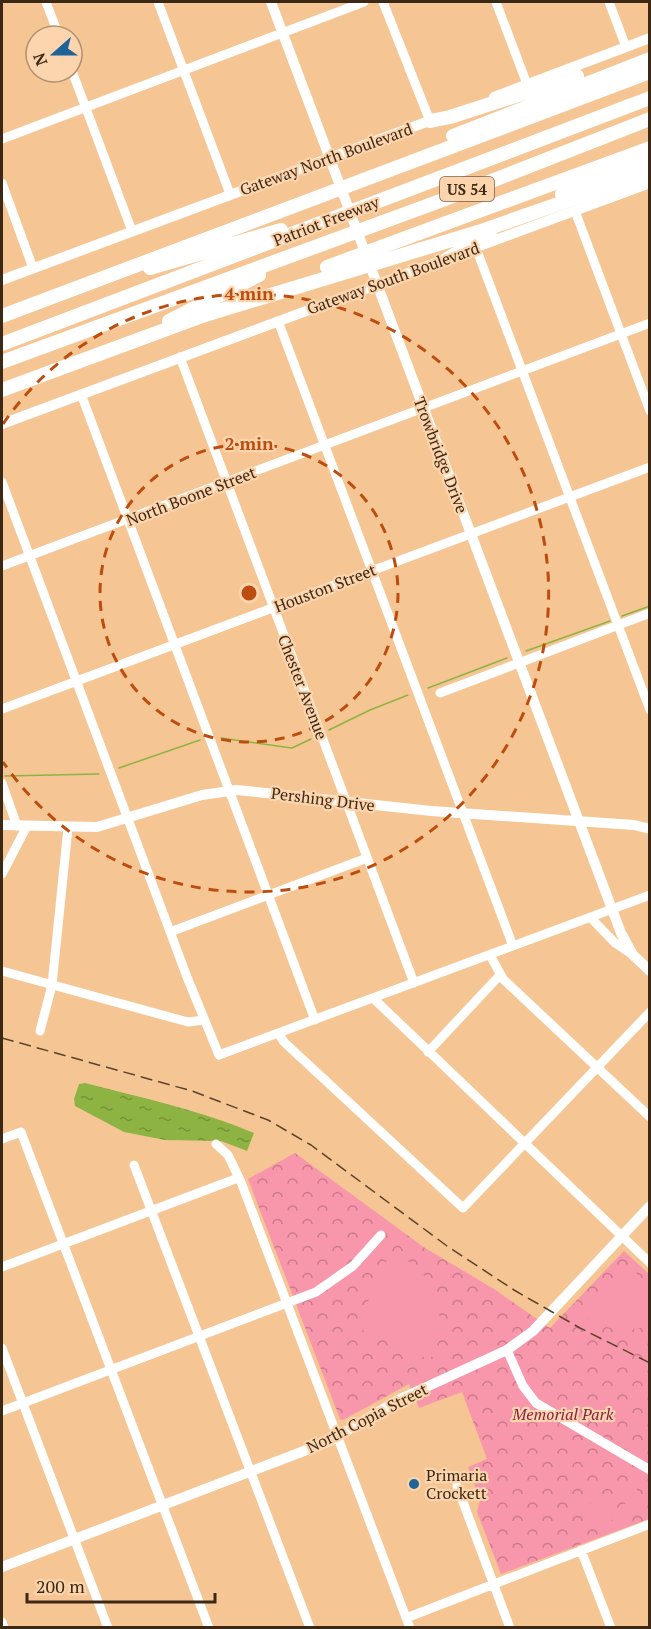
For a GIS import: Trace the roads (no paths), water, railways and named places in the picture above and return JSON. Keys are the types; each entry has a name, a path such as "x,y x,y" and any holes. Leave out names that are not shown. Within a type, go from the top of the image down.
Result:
{"highway":[{"path":"430,121 522,95 650,50"},
{"path":"312,198 320,189 650,59"},
{"path":"2,316 650,72"},
{"name":"Patriot Freeway","path":"2,344 650,98"},
{"name":"Patriot Freeway","path":"2,362 650,119"},
{"path":"2,390 650,148"},
{"path":"447,259 560,194 650,160"},
{"path":"205,315 478,232 650,172"},
{"path":"97,279 108,280 292,226 394,189 411,189"},
{"path":"132,340 274,267 284,258"}],"main road":[{"name":"Trowbridge Drive","path":"271,2 612,909 633,955"},
{"name":"Gateway North Boulevard","path":"2,280 230,194 331,163 430,121 650,38"},
{"name":"Gateway South Boulevard","path":"2,424 278,321 375,280 447,259 650,183"},
{"name":"Pershing Drive","path":"2,825 97,827 128,820 202,795 229,791 252,791 463,813 634,825 650,830"},
{"path":"633,955 650,971"},
{"name":"North Copia Street","path":"2,1567 338,1437 398,1400 507,1350 533,1331 650,1206"}],"street":[{"path":"46,2 54,24"},
{"path":"158,2 230,194"},
{"path":"2,139 364,2"},
{"path":"383,2 430,121"},
{"path":"496,2 527,84"},
{"path":"609,2 626,47"},
{"path":"77,84 132,231"},
{"path":"2,183 33,268"},
{"path":"575,211 650,411"},
{"path":"476,248 650,710"},
{"path":"278,321 513,946"},
{"name":"North Boone Street","path":"2,566 650,323"},
{"name":"Chester Avenue","path":"180,357 414,983"},
{"path":"81,394 315,1020"},
{"name":"Houston Street","path":"2,709 650,466"},
{"path":"2,482 170,932 219,1055 650,895"},
{"path":"440,693 650,613"},
{"path":"2,783 22,826 2,874"},
{"path":"40,1031 52,985 68,828"},
{"path":"170,932 367,858"},
{"path":"590,917 614,942 633,955"},
{"path":"490,955 500,975 650,1117"},
{"path":"2,971 188,1022 204,1020"},
{"path":"428,1052 500,975"},
{"path":"374,999 650,1263"},
{"path":"279,1034 284,1042 463,1208 650,1012"},
{"path":"2,1139 21,1132 209,1628"},
{"path":"216,1144 228,1155 238,1178 410,1628"},
{"path":"134,1165 310,1628"},
{"path":"2,1267 238,1178"},
{"path":"2,1411 316,1292 342,1276 381,1235"},
{"path":"2,1348 108,1628"},
{"path":"507,1350 531,1398 576,1428 650,1470"},
{"path":"457,1486 510,1628"},
{"path":"406,1618 650,1524"},
{"path":"581,1550 611,1628"},
{"path":"2,1622 4,1628"}],"water":[{"path":"85,1083 192,1111 254,1133 247,1151 221,1141 165,1140 124,1132 75,1106 74,1099 79,1084"}],"waterway":[{"path":"622,616 650,606"},
{"path":"526,651 610,621"},
{"path":"428,688 507,658"},
{"path":"329,730 408,695"},
{"path":"221,738 292,748 311,739"},
{"path":"119,768 200,740"},
{"path":"5,776 99,774"}],"railway":[{"path":"2,1038 192,1091 268,1120 311,1145 447,1246 514,1290 580,1328 650,1363"}],"place":[{"name":"Primaria Crockett","path":"414,1484"}],"park label":[{"name":"Memorial Park","path":"563,1414"}]}
